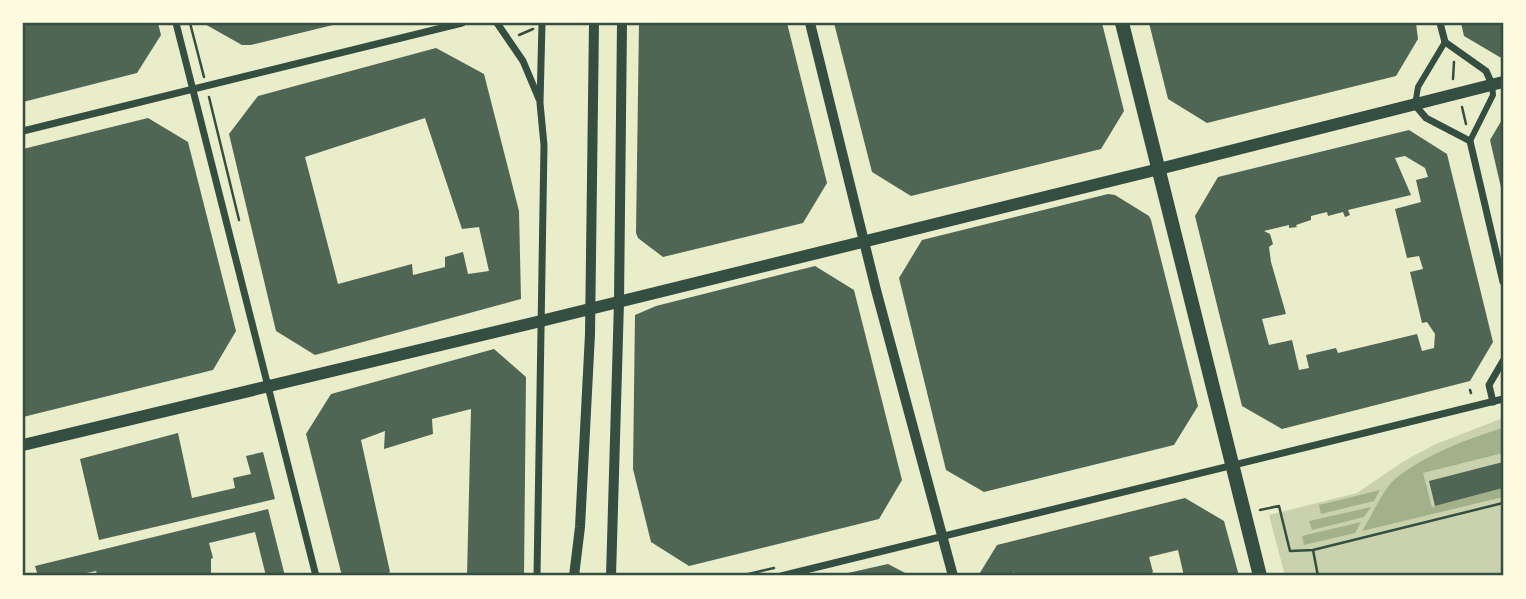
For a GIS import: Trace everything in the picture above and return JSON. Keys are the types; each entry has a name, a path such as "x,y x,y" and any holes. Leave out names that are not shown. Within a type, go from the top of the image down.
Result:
{"main road":[{"path":"1122,23 1259,576"},
{"path":"23,445 864,242 1498,83"}],"street":[{"path":"176,23 316,576"},
{"path":"23,131 461,23"},
{"path":"497,23 523,61 540,103"},
{"path":"574,576 580,527 590,309 594,23"},
{"path":"611,576 619,302 622,23"},
{"path":"810,23 864,242 953,576"},
{"path":"1440,23 1445,42 1486,71 1498,83 1470,141 1503,282"},
{"path":"537,576 544,145 540,103 539,25"},
{"path":"1445,42 1418,87 1415,105 1426,118 1470,141"},
{"path":"1493,402 1489,385 1503,360"},
{"path":"781,576 1503,399"}],"path":[{"path":"190,23 192,33"},
{"path":"518,35 539,25"},
{"path":"1453,47 1454,82"},
{"path":"1260,510 1279,506 1290,551 1313,550 1503,503"},
{"path":"1313,550 1318,576"}],"shaded area":[{"path":"1503,418 1503,576 1285,576 1269,515 1357,493 1404,461 1436,444"},
{"path":"1503,428 1503,453 1423,473 1432,507 1503,488 1503,497 1362,531 1394,480 1418,463 1446,449"},
{"path":"1380,490 1374,501 1321,514 1319,505"},
{"path":"1371,507 1364,517 1312,530 1309,521"},
{"path":"1361,522 1355,533 1304,545 1302,536"}],"building":[{"path":"23,23 158,23 161,35 137,73 23,102"},
{"path":"203,23 337,23 337,24 242,45"},
{"path":"639,23 787,23 827,183 803,223 663,257 638,238"},
{"path":"834,23 1102,23 1124,111 1101,149 911,196 872,172"},
{"path":"1149,23 1416,23 1418,39 1396,76 1207,123 1168,99"},
{"path":"1461,23 1503,23 1503,59 1464,36"},
{"path":"436,48 484,74 519,211 521,299 315,355 276,331 229,134 258,96","holes":["425,118 462,229 479,227 489,271 468,274 463,252 445,257 445,267 413,275 412,264 338,284 305,157"]},
{"path":"148,118 188,142 236,331 213,370 23,417 23,149"},
{"path":"1503,118 1503,192 1502,192 1490,140"},
{"path":"1409,130 1447,154 1493,342 1470,381 1282,429 1242,406 1195,216 1218,177","holes":["1405,156 1425,168 1428,177 1416,180 1421,202 1395,209 1407,258 1419,256 1423,269 1410,272 1422,323 1427,322 1435,334 1434,348 1422,351 1417,334 1338,353 1336,348 1306,355 1309,368 1299,370 1292,340 1269,345 1262,319 1286,314 1271,262 1269,247 1273,244 1270,234 1264,231 1289,225 1289,228 1297,227 1296,225 1311,220 1311,216 1327,212 1328,216 1343,212 1345,217 1350,215 1348,210 1411,195 1395,158"]},
{"path":"1108,194 1115,195 1149,216 1151,220 1198,406 1174,445 984,492 946,470 899,278 922,240"},
{"path":"815,266 854,290 902,480 879,519 689,566 651,542 633,469 635,315 656,306"},
{"path":"494,349 526,377 524,576 467,576 471,409 432,419 433,434 384,449 385,431 361,440 390,572 382,576 342,576 306,434 331,394"},
{"path":"178,433 192,498 235,488 233,478 251,474 246,456 263,452 275,499 99,540 80,459"},
{"path":"1503,462 1503,488 1435,506 1429,481"},
{"path":"1185,498 1224,521 1239,576 1184,576 1178,550 1149,557 1153,572 1146,576 1015,576 1014,572 1010,576 978,576 997,545"},
{"path":"268,509 285,576 266,576 255,532 209,543 213,558 211,576 98,576 96,571 72,576 38,576 35,566"},
{"path":"888,564 911,576 839,576 839,575"}]}
